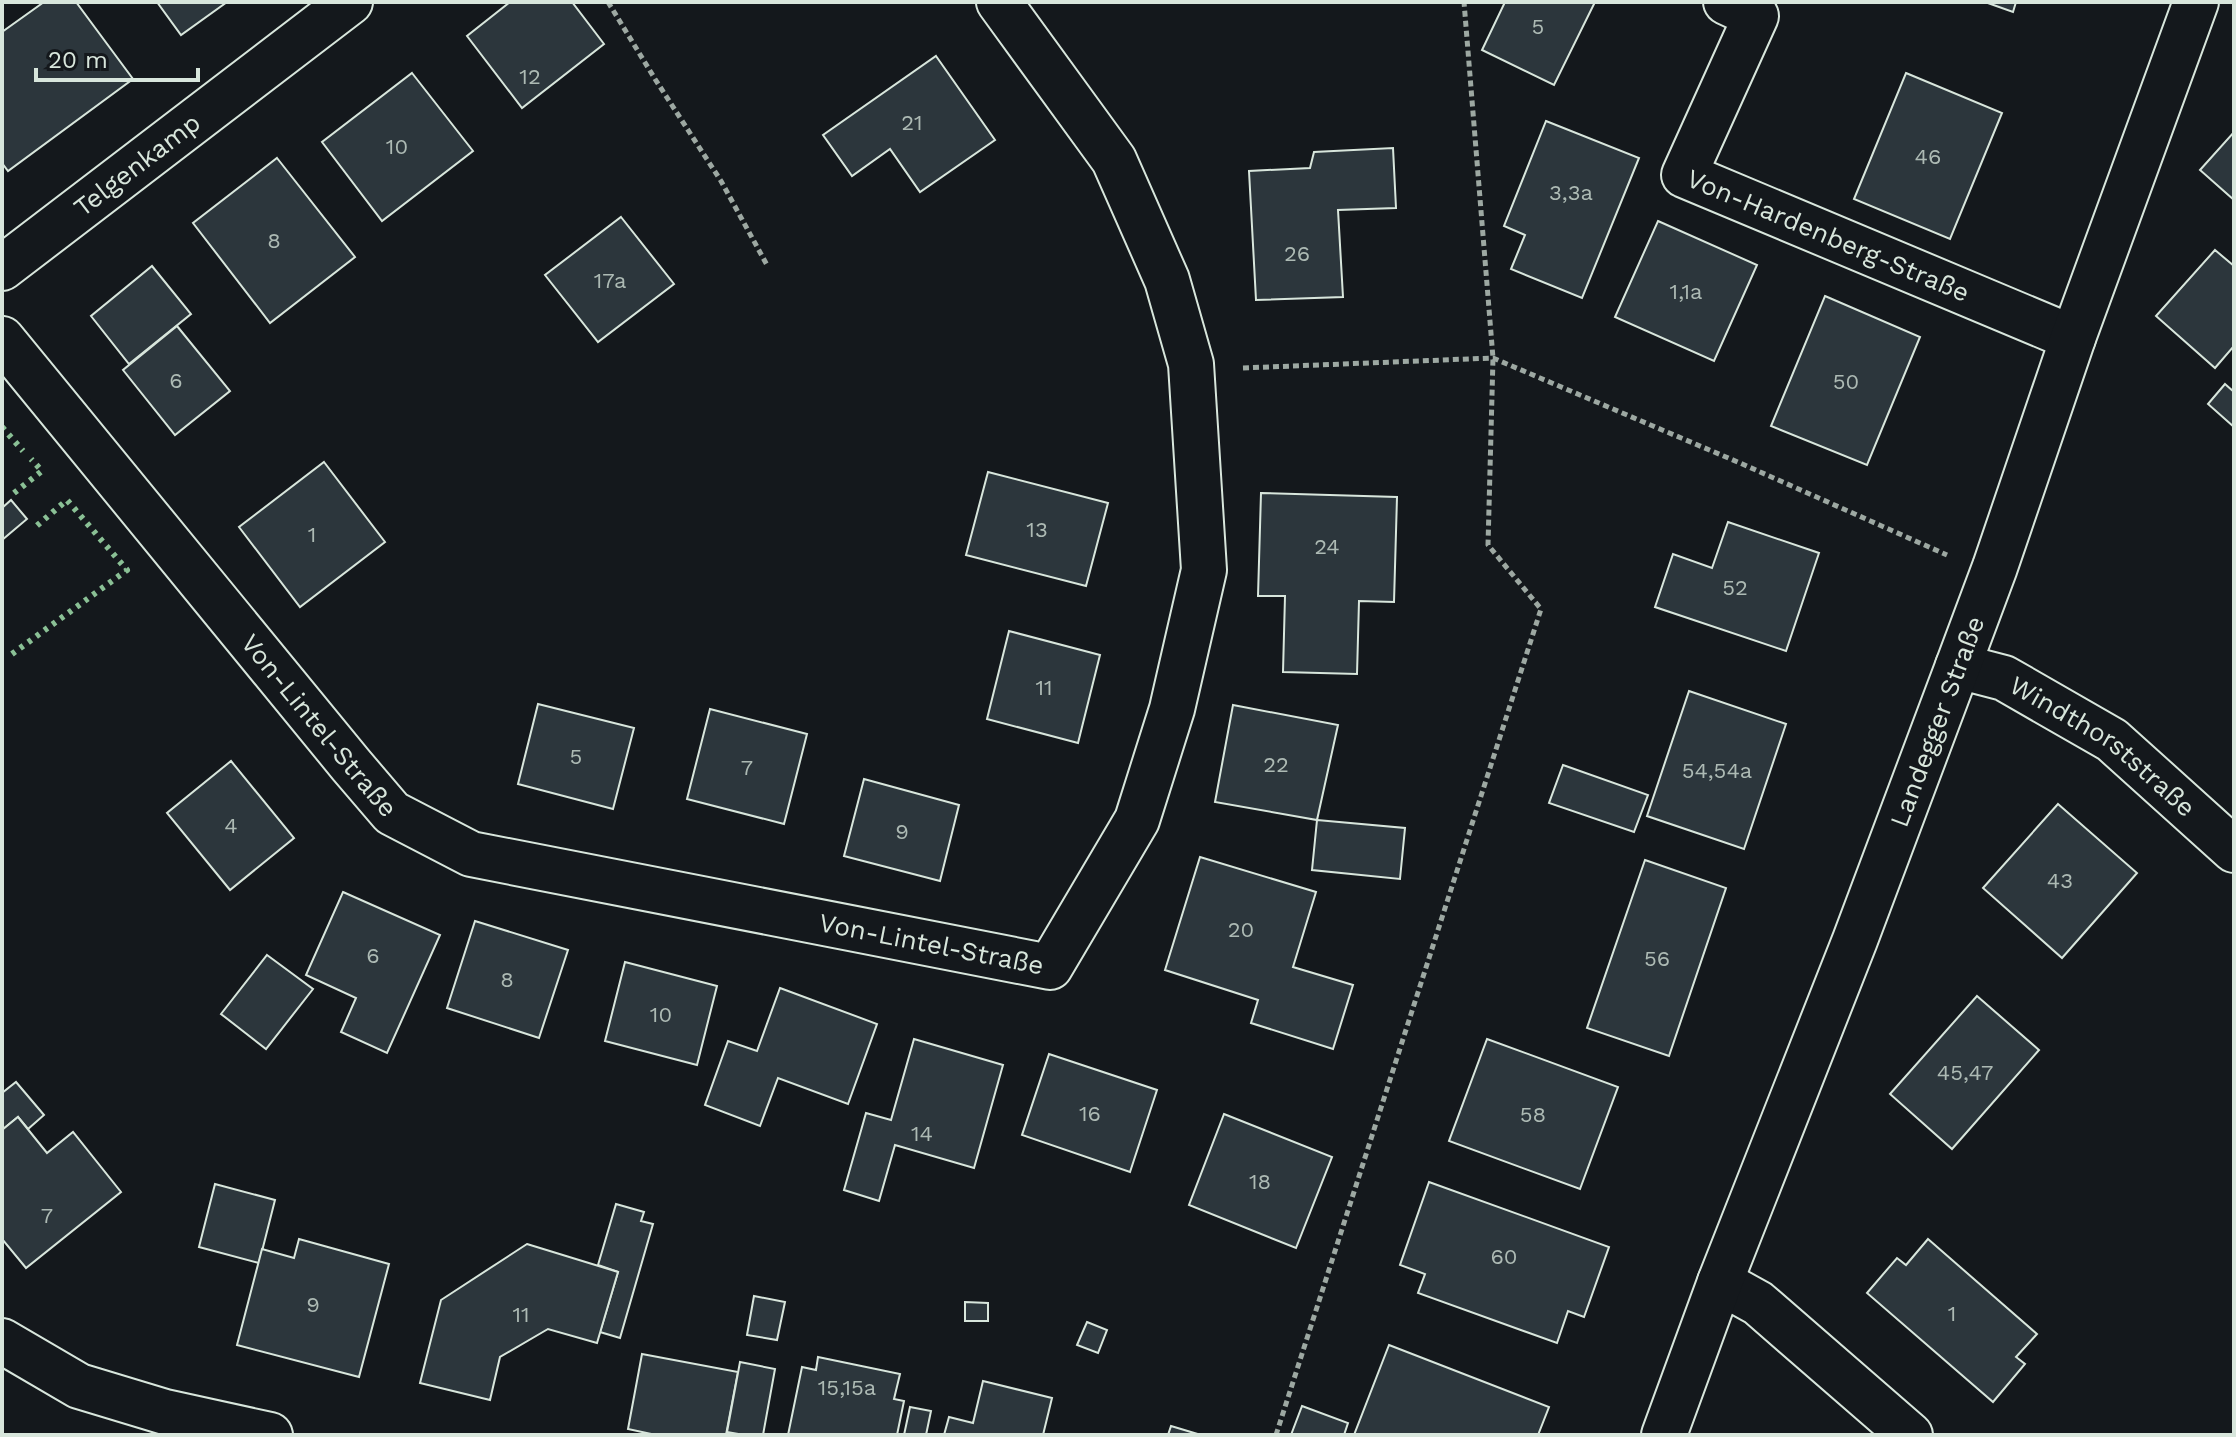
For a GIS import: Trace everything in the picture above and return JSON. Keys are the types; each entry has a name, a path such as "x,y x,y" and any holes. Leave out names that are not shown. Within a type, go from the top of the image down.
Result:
{"street":[{"name":"Telgenkamp","path":"2,268 350,2"},
{"name":"Von-Lintel-Straße","path":"2,339 392,813 471,854 1050,967 1137,820 1172,709 1204,570 1191,364 1167,280 1114,160 999,2"},
{"name":"Von-Hardenberg-Straße","path":"1726,2 1756,16 1684,175 2073,338"},
{"name":"Landegger Straße","path":"1664,1435 1995,567 2073,338 2196,2"},
{"name":"Windthorststraße","path":"1958,666 2004,678 2112,740 2234,850"},
{"path":"1720,1282 1758,1303 1910,1435"},
{"path":"2,1341 79,1386 165,1412 270,1435"}],"path":[{"path":"608,2 721,181 767,265"},
{"path":"1276,1435 1541,609 1488,545 1493,358 1464,2"},
{"path":"1191,364 1240,368 1493,358 1957,559 1995,567"}],"building":[{"path":"44,2 76,2 133,79 8,171 2,163 2,32"},
{"path":"157,2 227,2 181,35"},
{"path":"510,2 572,2 604,44 522,108 467,36"},
{"path":"1505,2 1595,2 1554,85 1482,50"},
{"path":"1985,2 2016,2 2013,12"},
{"path":"936,56 995,140 920,192 890,149 852,176 823,135"},
{"path":"412,73 473,151 382,221 322,142"},
{"path":"1906,73 2002,113 1950,239 1854,199"},
{"path":"1546,121 1639,158 1582,298 1511,269 1525,235 1504,226"},
{"path":"2234,132 2234,200 2200,170"},
{"path":"1393,148 1396,208 1338,210 1343,297 1256,300 1249,171 1310,168 1314,152"},
{"path":"277,158 355,257 270,323 193,223"},
{"path":"621,217 674,284 598,342 545,275"},
{"path":"1658,221 1757,265 1714,361 1615,317"},
{"path":"2215,250 2234,266 2234,346 2215,368 2156,316"},
{"path":"152,266 191,314 129,364 91,316"},
{"path":"1825,296 1920,337 1867,465 1771,426"},
{"path":"177,326 230,391 175,435 123,370"},
{"path":"2225,384 2234,392 2234,427 2208,404"},
{"path":"324,462 385,542 300,607 239,527"},
{"path":"988,472 1108,503 1086,586 966,555"},
{"path":"1261,493 1397,497 1394,602 1359,601 1357,674 1283,672 1285,596 1258,596"},
{"path":"11,500 27,519 2,540 2,508"},
{"path":"1728,522 1819,553 1786,651 1655,607 1673,554 1712,568"},
{"path":"1009,631 1100,655 1078,743 987,719"},
{"path":"1689,691 1786,724 1744,849 1647,816"},
{"path":"538,704 634,728 613,809 518,784"},
{"path":"1233,705 1338,725 1317,820 1215,802"},
{"path":"710,709 807,734 784,824 687,799"},
{"path":"231,761 294,838 230,890 167,813"},
{"path":"1563,765 1648,795 1634,832 1549,803"},
{"path":"864,779 959,805 940,881 844,856"},
{"path":"2058,804 2137,873 2062,958 1983,888"},
{"path":"1317,820 1405,828 1400,879 1312,870"},
{"path":"1200,857 1316,892 1293,967 1353,985 1333,1049 1251,1023 1258,1000 1165,970"},
{"path":"1645,860 1726,888 1669,1056 1587,1028"},
{"path":"343,892 440,935 387,1053 341,1032 356,998 306,975"},
{"path":"475,921 568,950 539,1038 447,1008"},
{"path":"267,955 313,989 266,1049 221,1014"},
{"path":"625,962 717,986 697,1065 605,1041"},
{"path":"780,988 877,1024 848,1104 778,1078 760,1126 705,1105 728,1041 757,1051"},
{"path":"1977,996 2039,1050 1952,1149 1890,1094"},
{"path":"914,1039 1003,1065 974,1168 895,1145 879,1201 844,1190 866,1113 891,1120"},
{"path":"1487,1039 1618,1087 1580,1189 1449,1141"},
{"path":"1049,1054 1157,1090 1130,1172 1022,1135"},
{"path":"16,1082 44,1115 28,1129 18,1117 2,1130 2,1093"},
{"path":"1224,1114 1332,1157 1296,1248 1189,1205"},
{"path":"18,1117 47,1153 73,1132 121,1192 26,1268 2,1239 2,1130"},
{"path":"1429,1182 1609,1247 1584,1317 1568,1311 1557,1343 1418,1293 1425,1274 1400,1265"},
{"path":"215,1184 275,1200 259,1263 199,1247"},
{"path":"616,1204 644,1212 641,1221 653,1224 620,1338 600,1332 618,1272 598,1265"},
{"path":"299,1239 389,1264 359,1377 237,1345 262,1249 294,1258"},
{"path":"1928,1239 2037,1334 2016,1357 2025,1364 1993,1402 1867,1293 1897,1258 1906,1265"},
{"path":"527,1244 618,1272 597,1343 548,1329 500,1357 490,1400 420,1383 441,1300"},
{"path":"754,1296 785,1302 777,1340 747,1335"},
{"path":"965,1302 988,1303 988,1321 965,1321"},
{"path":"1087,1322 1107,1330 1098,1353 1077,1345"},
{"path":"1389,1345 1549,1407 1538,1435 1354,1435"},
{"path":"642,1354 738,1372 726,1435 656,1435 628,1429"},
{"path":"818,1357 900,1374 894,1399 904,1401 897,1435 788,1435 802,1367 816,1370"},
{"path":"740,1362 775,1369 763,1435 727,1432"},
{"path":"983,1381 1052,1398 1043,1435 944,1435 949,1417 973,1423"},
{"path":"1302,1406 1348,1423 1344,1435 1291,1435"},
{"path":"910,1407 931,1411 926,1435 904,1435"},
{"path":"1171,1426 1201,1435 1168,1435"}],"hedge":[{"path":"2,427 23,451"},
{"path":"14,493 42,471 31,459"},
{"path":"12,654 127,570 67,500 33,529"}]}
